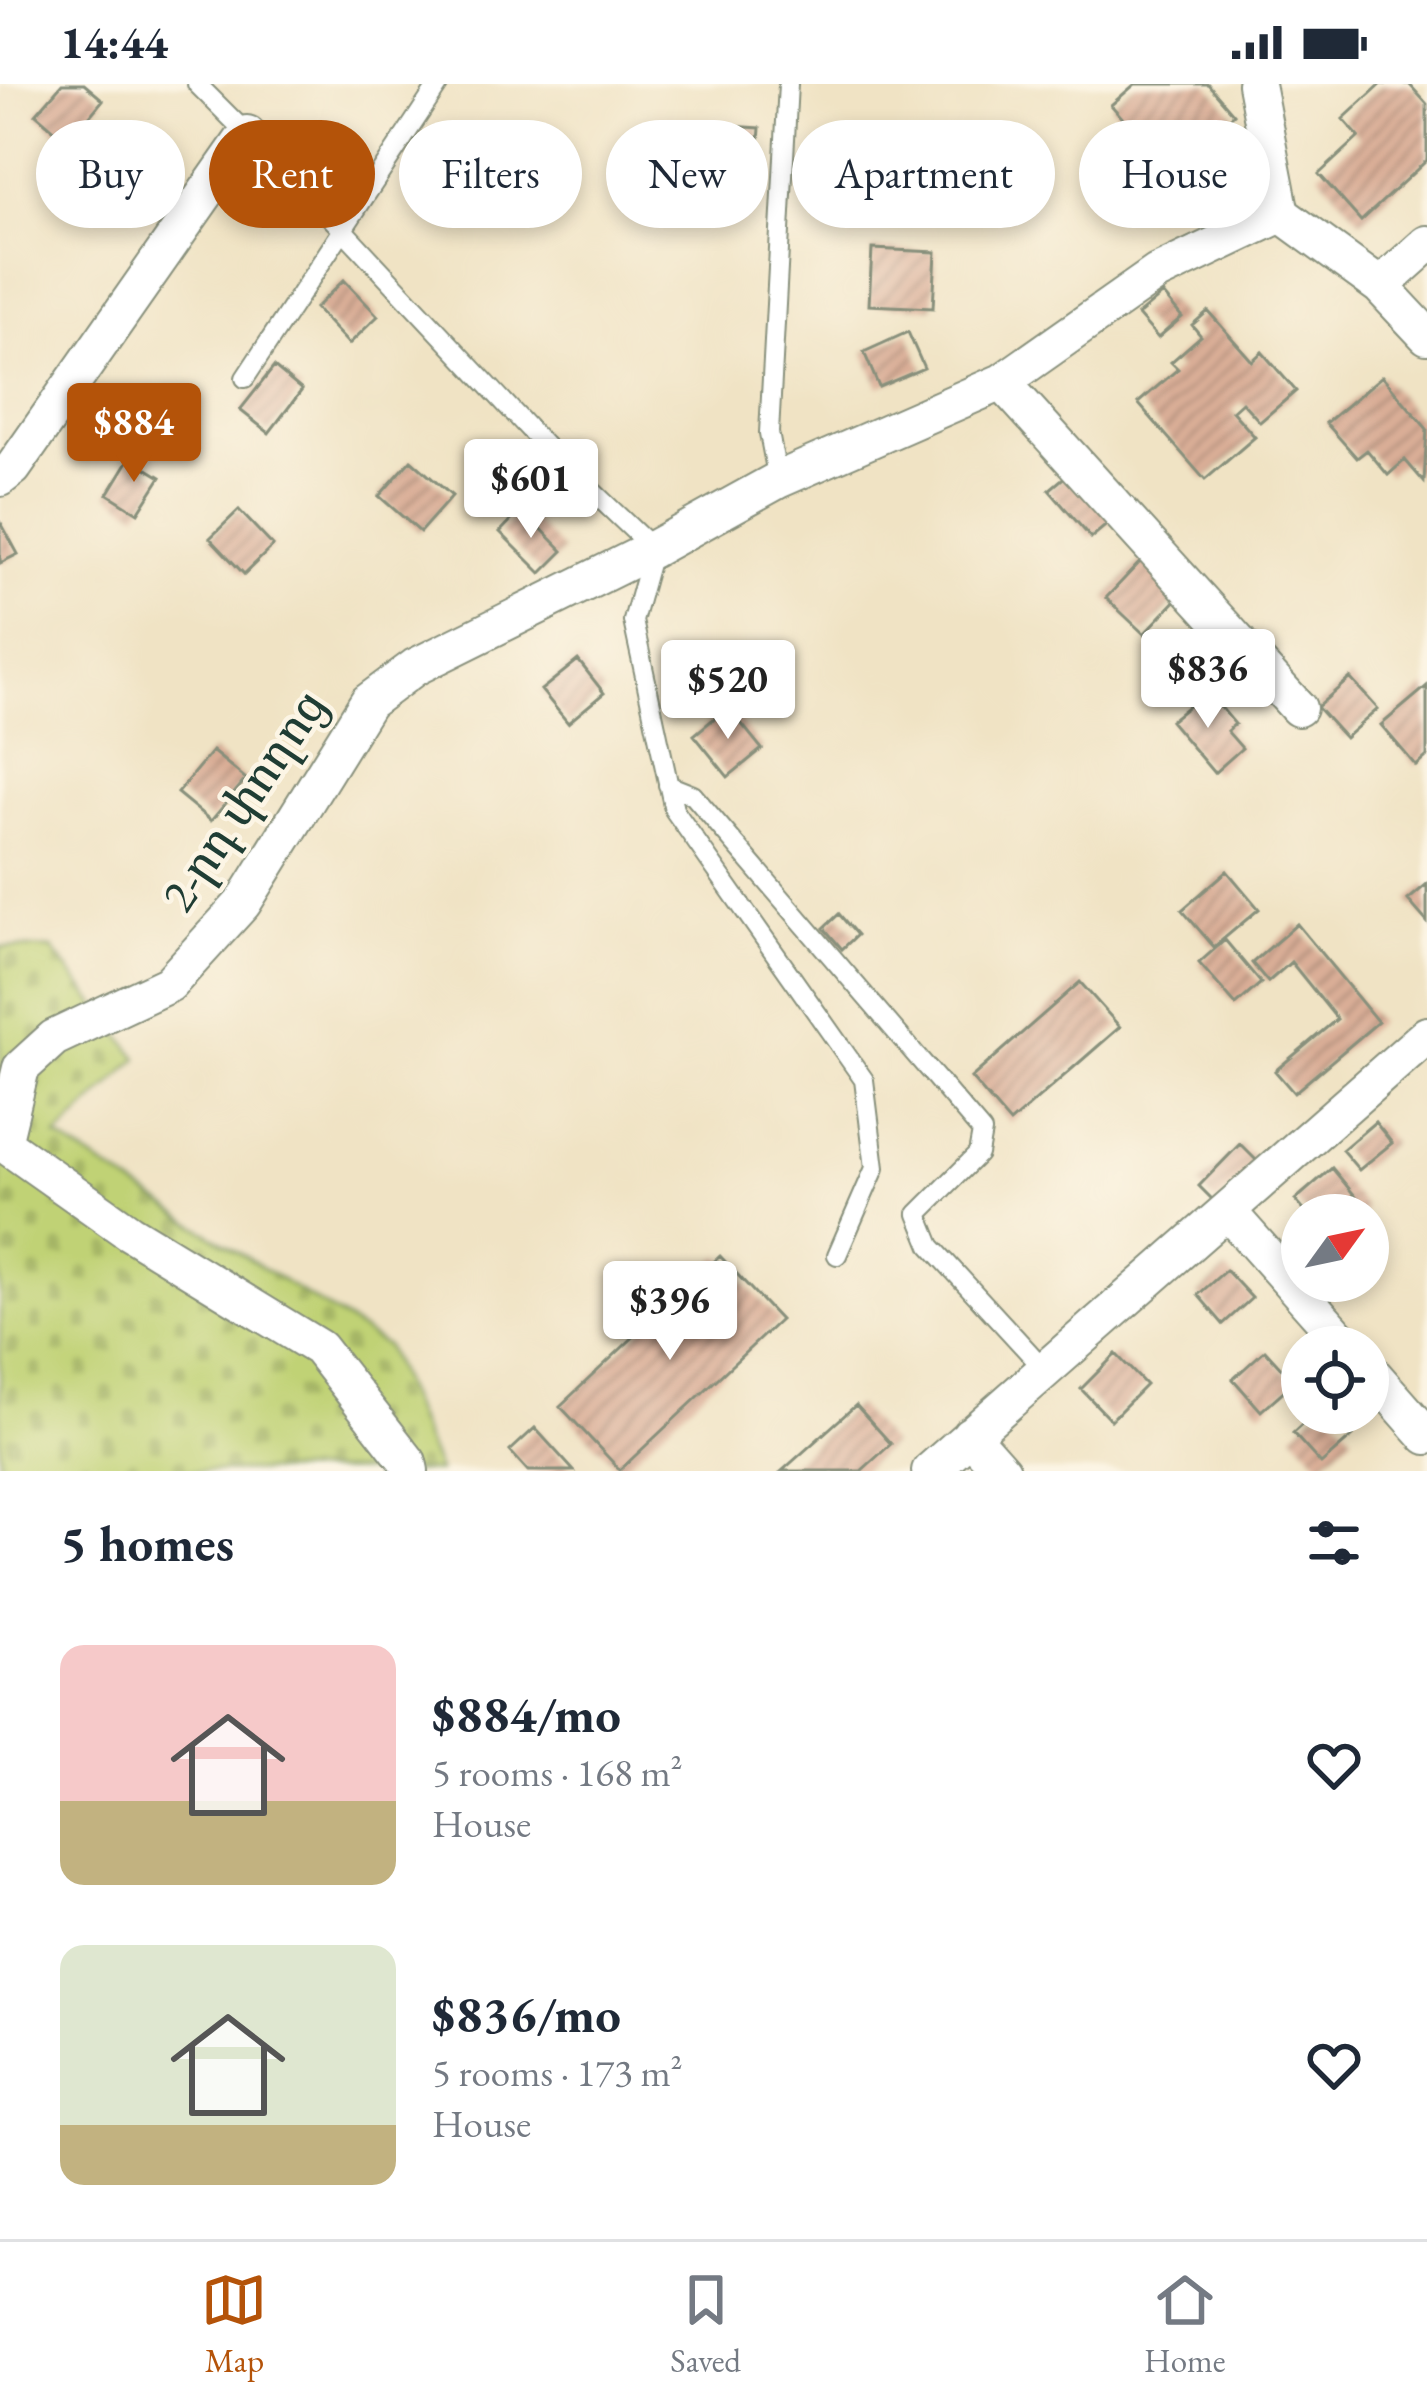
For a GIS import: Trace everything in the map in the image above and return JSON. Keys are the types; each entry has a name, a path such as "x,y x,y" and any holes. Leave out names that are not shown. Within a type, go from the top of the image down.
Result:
{"street":[{"path":"1256,84 1281,214 1380,286 1427,336"},
{"path":"0,478 13,468 209,188"},
{"name":"2-րդ փողոց","path":"410,1471 408,1462 319,1348 129,1232 1,1144 21,1068 54,1038 170,984 243,903 368,702 415,667 778,480 1002,382 1157,273 1281,214"},
{"path":"1380,286 1427,244"},
{"path":"1002,382 1298,708"},
{"path":"930,1471 1427,1035"},
{"path":"1228,1212 1329,1326"},
{"path":"1389,1393 1427,1436"},
{"path":"970,1435 1002,1471"}],"lane":[{"path":"197,84 233,120"},
{"path":"245,378 439,84"},
{"path":"778,480 769,433 788,84"},
{"path":"341,228 544,445 653,548 633,621 674,810 864,1080 875,1168 837,1255"},
{"path":"668,785 693,795 982,1132 978,1154 918,1214 931,1246 1045,1370"}],"green space":[{"path":"0,947 52,949 138,1058 57,1137 386,1346 438,1471 0,1471"}],"building":[{"path":"62,84 84,84 103,100 86,120 43,120 36,114"},
{"path":"1135,84 1208,84 1234,114 1227,120 1124,120 1111,105"},
{"path":"1381,84 1409,84 1427,104 1427,160 1361,221 1319,174 1359,137 1343,119"},
{"path":"872,249 936,252 933,308 869,305"},
{"path":"344,280 378,316 349,344 315,308"},
{"path":"1163,294 1182,317 1158,338 1138,315"},
{"path":"1208,311 1252,361 1262,352 1296,391 1260,422 1242,402 1232,411 1255,437 1205,480 1138,403 1178,369 1171,362 1201,336 1192,325"},
{"path":"908,332 924,368 879,387 864,352"},
{"path":"274,367 302,390 269,433 240,410"},
{"path":"1382,376 1427,429 1424,482 1405,460 1388,475 1367,450 1357,458 1326,423"},
{"path":"130,458 161,477 138,513 108,494"},
{"path":"411,460 452,496 420,532 379,496"},
{"path":"1074,469 1116,517 1091,538 1049,490"},
{"path":"522,509 563,551 541,573 500,532"},
{"path":"239,510 273,546 244,574 210,538"},
{"path":"0,521 18,554 0,563"},
{"path":"1142,560 1180,596 1144,634 1106,598"},
{"path":"578,660 604,693 568,723 541,690"},
{"path":"1350,678 1378,709 1345,738 1317,707"},
{"path":"1427,686 1427,756 1416,766 1381,725"},
{"path":"1207,691 1235,724 1227,731 1242,748 1214,773 1170,721"},
{"path":"728,707 762,749 728,777 694,735"},
{"path":"212,751 246,779 211,821 177,793"},
{"path":"1227,871 1259,909 1214,947 1182,910"},
{"path":"1427,884 1427,922 1408,900"},
{"path":"839,914 857,935 842,949 824,928"},
{"path":"1297,924 1378,1022 1294,1093 1275,1071 1337,1019 1291,962 1268,982 1252,963"},
{"path":"1225,940 1261,983 1236,1005 1199,963"},
{"path":"1080,982 1120,1027 1010,1123 971,1078"},
{"path":"1375,1122 1392,1143 1359,1170 1342,1150"},
{"path":"1240,1144 1257,1161 1216,1203 1199,1186"},
{"path":"1332,1168 1354,1194 1302,1194"},
{"path":"720,1256 780,1320 620,1470 560,1406"},
{"path":"1226,1270 1252,1298 1223,1324 1198,1295"},
{"path":"1265,1350 1281,1368 1281,1393 1261,1411 1233,1379"},
{"path":"1116,1354 1146,1385 1111,1420 1081,1389"},
{"path":"856,1405 891,1444 861,1471 782,1471"},
{"path":"535,1428 574,1471 528,1471 510,1451"},
{"path":"1294,1434 1351,1434 1353,1436 1321,1464"}]}
